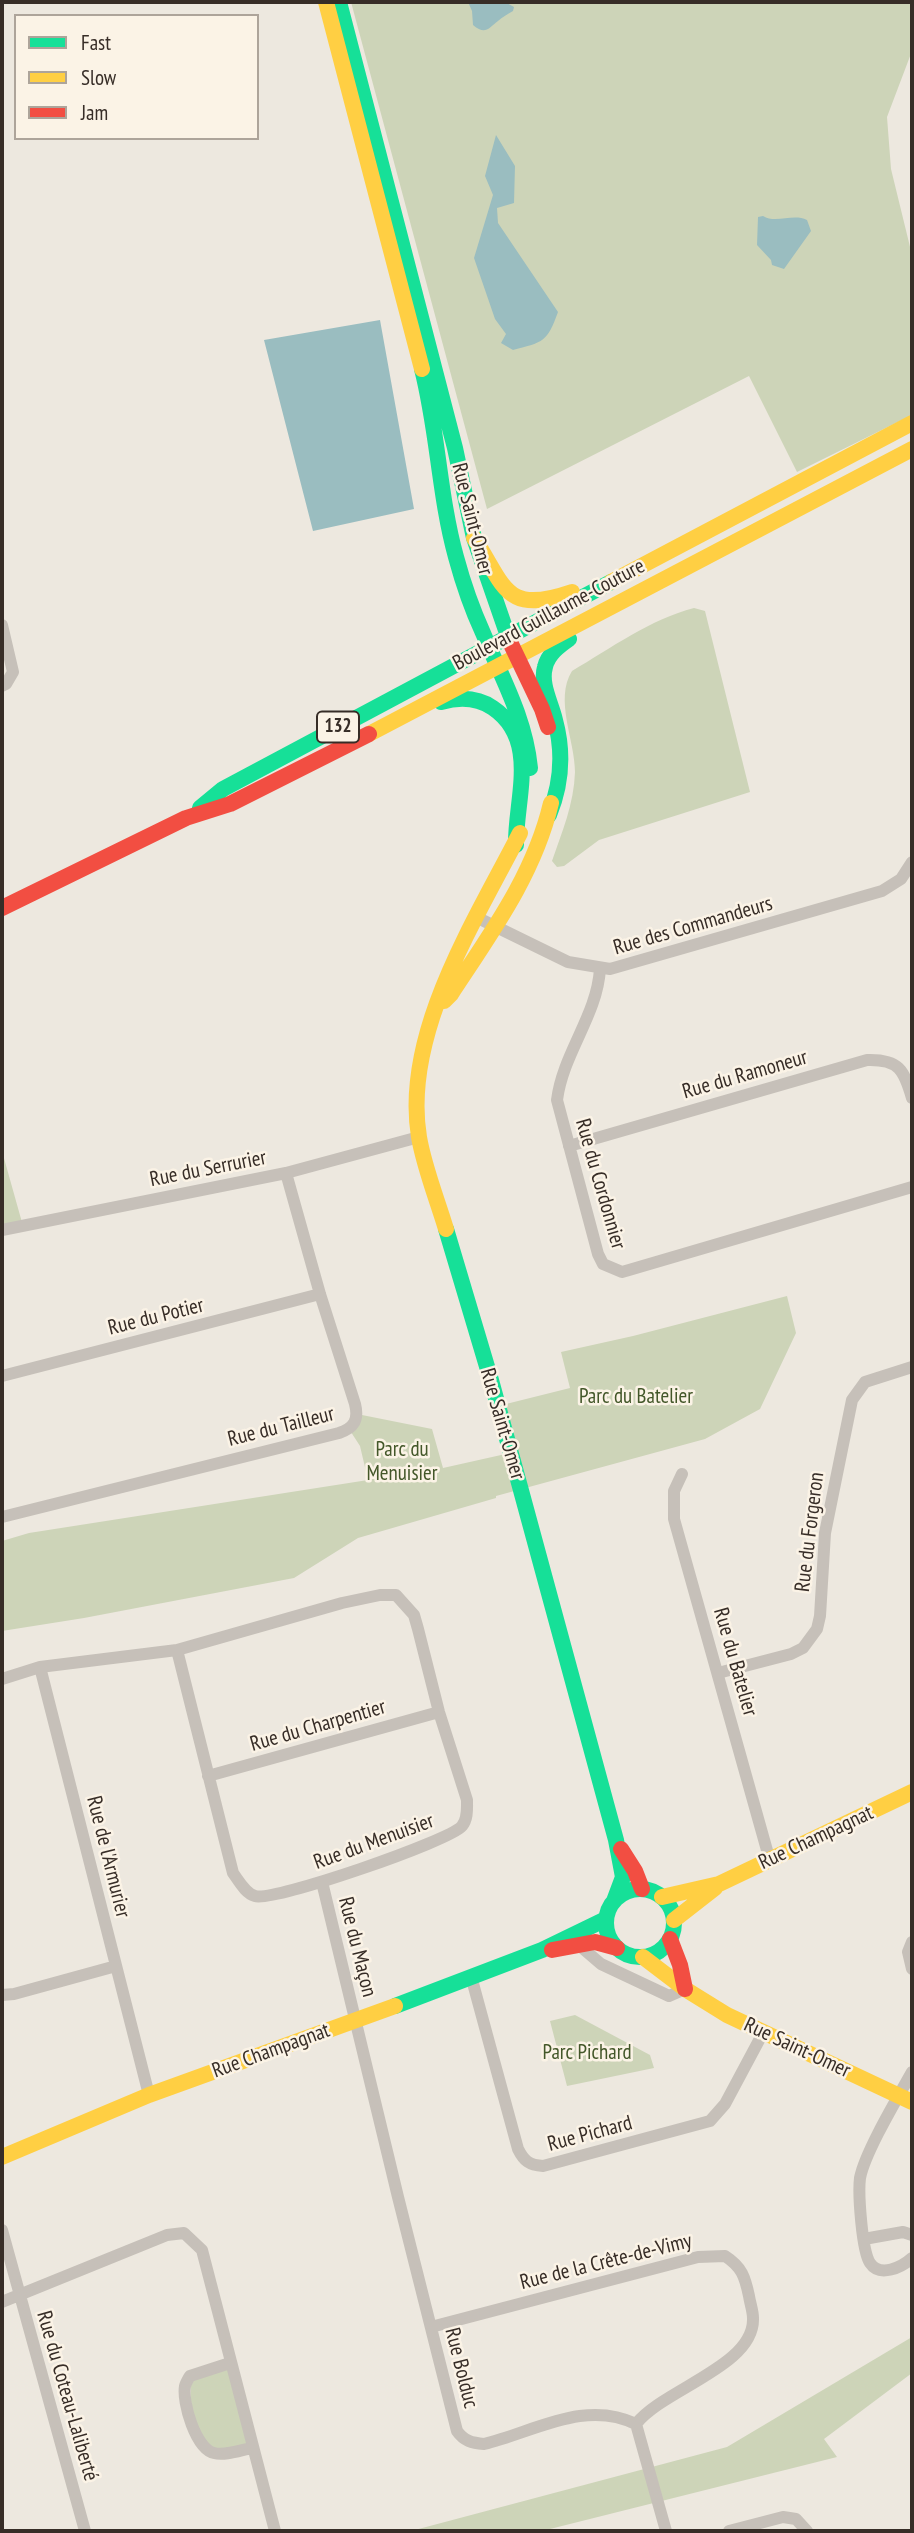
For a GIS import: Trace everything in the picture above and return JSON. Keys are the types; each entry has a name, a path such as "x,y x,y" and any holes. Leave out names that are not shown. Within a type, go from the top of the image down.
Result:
{"street":[{"name":"Rue Saint-Omer","path":"326,2 427,388 448,522 456,555 489,647 521,715 529,751 529,802 516,845 441,989 438,1007 427,1036 420,1066 417,1105 419,1137 491,1380 616,1840 622,1877 614,1901"},
{"name":"Rue Saint-Omer","path":"339,2 455,448 474,538 508,637 542,709 554,765 549,815 540,847 451,994 438,1007"},
{"name":"Boulevard Guillaume-Couture","path":"191,815 223,789 912,424"},
{"name":"Boulevard Guillaume-Couture","path":"2,908 191,815 230,804 912,449"},
{"path":"474,538 498,581 512,595 521,599 540,602 552,600 592,583 617,579"},
{"path":"549,815 559,790 561,757 555,720 543,683 544,668 559,645 608,615 627,599"},
{"path":"2,625 13,673 2,686"},
{"path":"400,717 445,701 466,697 479,700 502,714 514,732 521,759 522,796 516,845"},
{"name":"Rue des Commandeurs","path":"478,918 568,962 600,969 625,967 882,891 906,882 912,862"},
{"name":"Rue du Cordonnier","path":"600,969 599,989 565,1064 557,1100 598,1254 603,1264 622,1272 912,1187"},
{"name":"Rue du Ramoneur","path":"569,1146 867,1060 890,1062 900,1068 906,1076 912,1098"},
{"name":"Rue du Serrurier","path":"2,1230 286,1173 419,1137"},
{"name":"Rue du Tailleur","path":"2,1517 349,1429 355,1423 357,1414 286,1173"},
{"name":"Rue du Potier","path":"2,1376 320,1294"},
{"name":"Rue du Forgeron","path":"718,1673 791,1654 803,1648 811,1639 820,1616 822,1552 852,1400 865,1382 912,1367"},
{"name":"Rue du Batelier","path":"682,1474 674,1491 674,1519 770,1860"},
{"name":"Rue du Menuisier","path":"40,1667 177,1650 342,1603 380,1595 396,1595 414,1615 439,1712 467,1800 467,1815 463,1825 453,1834 322,1882 265,1897 254,1896 233,1872 177,1650"},
{"path":"2,1679 40,1667"},
{"name":"Rue de l'Armurier","path":"40,1667 149,2095"},
{"name":"Rue du Charpentier","path":"208,1776 439,1712"},
{"name":"Rue Champagnat","path":"662,1897 719,1884 912,1793"},
{"name":"Rue Saint-Omer","path":"616,1840 635,1871 642,1889"},
{"name":"Rue du Maçon","path":"322,1882 356,2021"},
{"name":"Rue Champagnat","path":"674,1920 719,1884"},
{"path":"580,1946 600,1964 669,1996 685,1989 680,1965 670,1939 674,1920 672,1912 662,1897 642,1889 631,1890 614,1901 606,1919 610,1939 617,1948 634,1956 643,1956 654,1954 670,1939"},
{"name":"Rue Champagnat","path":"2,2157 149,2095 356,2021 542,1950 606,1919"},
{"name":"Rue Champagnat","path":"542,1950 595,1942 617,1948"},
{"path":"912,1942 908,1952 912,1969"},
{"name":"Rue Saint-Omer","path":"643,1956 685,1989 727,2015 905,2099"},
{"path":"2,1996 116,1966"},
{"name":"Rue Pichard","path":"471,1976 517,2149 523,2160 532,2166 543,2166 710,2121 725,2104 764,2031"},
{"name":"Rue Bolduc","path":"356,2021 453,2420 462,2438 472,2443 484,2444 580,2414 620,2416 636,2424"},
{"path":"912,2073 905,2099 871,2150 860,2177 864,2239 869,2262 875,2268 883,2270 902,2268 912,2258"},
{"path":"2,2230 18,2295 2,2302"},
{"path":"864,2239 903,2232 912,2235"},
{"name":"Rue du Coteau-Laliberté","path":"85,2531 18,2295 167,2235 184,2233 202,2250 275,2531"},
{"name":"Rue de la Crête-de-Vimy","path":"431,2327 698,2258 725,2256 744,2272 753,2318 748,2341 737,2354 714,2370 656,2404 636,2424"},
{"path":"230,2363 190,2376 185,2385 187,2402 197,2438 205,2450 216,2454 252,2448"},
{"path":"636,2424 666,2531"},
{"path":"729,2531 783,2516 796,2519 807,2531"}],"green space":[{"path":"351,2 912,2 912,51 887,117 891,169 912,255 912,415 797,472 749,376 487,509"},
{"path":"694,608 705,611 750,792 599,840 564,866 557,867 552,861 567,818 575,772 565,707 567,682 572,671 662,619"},
{"path":"2,1151 23,1226 2,1230"},
{"path":"787,1296 796,1333 760,1409 705,1439 496,1496 358,1538 294,1578 2,1631 2,1541 29,1533 368,1480 360,1446 349,1429 357,1414 432,1429 443,1468 510,1453 498,1406 570,1388 561,1352"},
{"name":"Parc Pichard","path":"575,2015 650,2055 654,2068 567,2086 550,2021"},
{"path":"912,2337 912,2373 824,2439 837,2457 542,2531 411,2531 727,2447"},
{"path":"230,2363 252,2448 216,2454 192,2422 190,2376"}],"water":[{"path":"468,2 505,2 514,7 513,11 484,30 473,25"},
{"path":"496,135 515,166 514,203 497,208 498,223 558,312 551,329 543,339 513,350 501,343 506,334 495,319 474,258 493,195 485,176"},
{"path":"758,217 807,220 811,231 784,269 772,265 771,260 757,245"},
{"path":"380,320 414,509 313,531 264,340"}],"traffic: fast":[{"path":"339,2 455,448 474,538 510,642"},
{"path":"422,369 456,557 475,615 518,715 530,768"},
{"path":"200,808 223,789 611,582"},
{"path":"549,815 557,791 560,756 558,732 545,687 544,673 551,654 569,639"},
{"path":"441,702 468,699 487,704 507,721 516,737 522,772 516,845"},
{"path":"446,1229 491,1380 616,1840 623,1877 614,1901"},
{"path":"640,1889 653,1892 664,1899 671,1910 674,1923 671,1936 664,1947 653,1954 640,1957 627,1954 616,1947 609,1936 606,1923 609,1910 616,1899 627,1892 640,1889"},
{"path":"395,2006 542,1950 606,1919"}],"traffic: slow":[{"path":"326,2 422,369"},
{"path":"611,582 912,423"},
{"path":"369,734 912,449"},
{"path":"474,538 501,583 520,598 533,600 572,592"},
{"path":"444,1001 510,903 534,855 551,803"},
{"path":"446,1229 419,1137 417,1098 421,1058 446,979 520,833"},
{"path":"662,1897 719,1884 912,1792"},
{"path":"674,1920 715,1888"},
{"path":"643,1957 685,1989 727,2015 912,2102"},
{"path":"2,2157 149,2095 395,2006"}],"traffic: jam":[{"path":"510,642 548,727"},
{"path":"2,908 186,818 230,804 369,734"},
{"path":"621,1849 635,1871 642,1889"},
{"path":"670,1939 680,1965 685,1989"},
{"path":"552,1950 595,1942 617,1948"}],"park label":[{"name":"Parc du Batelier","path":"636,1397"},
{"name":"Parc du Menuisier","path":"402,1462"}]}
